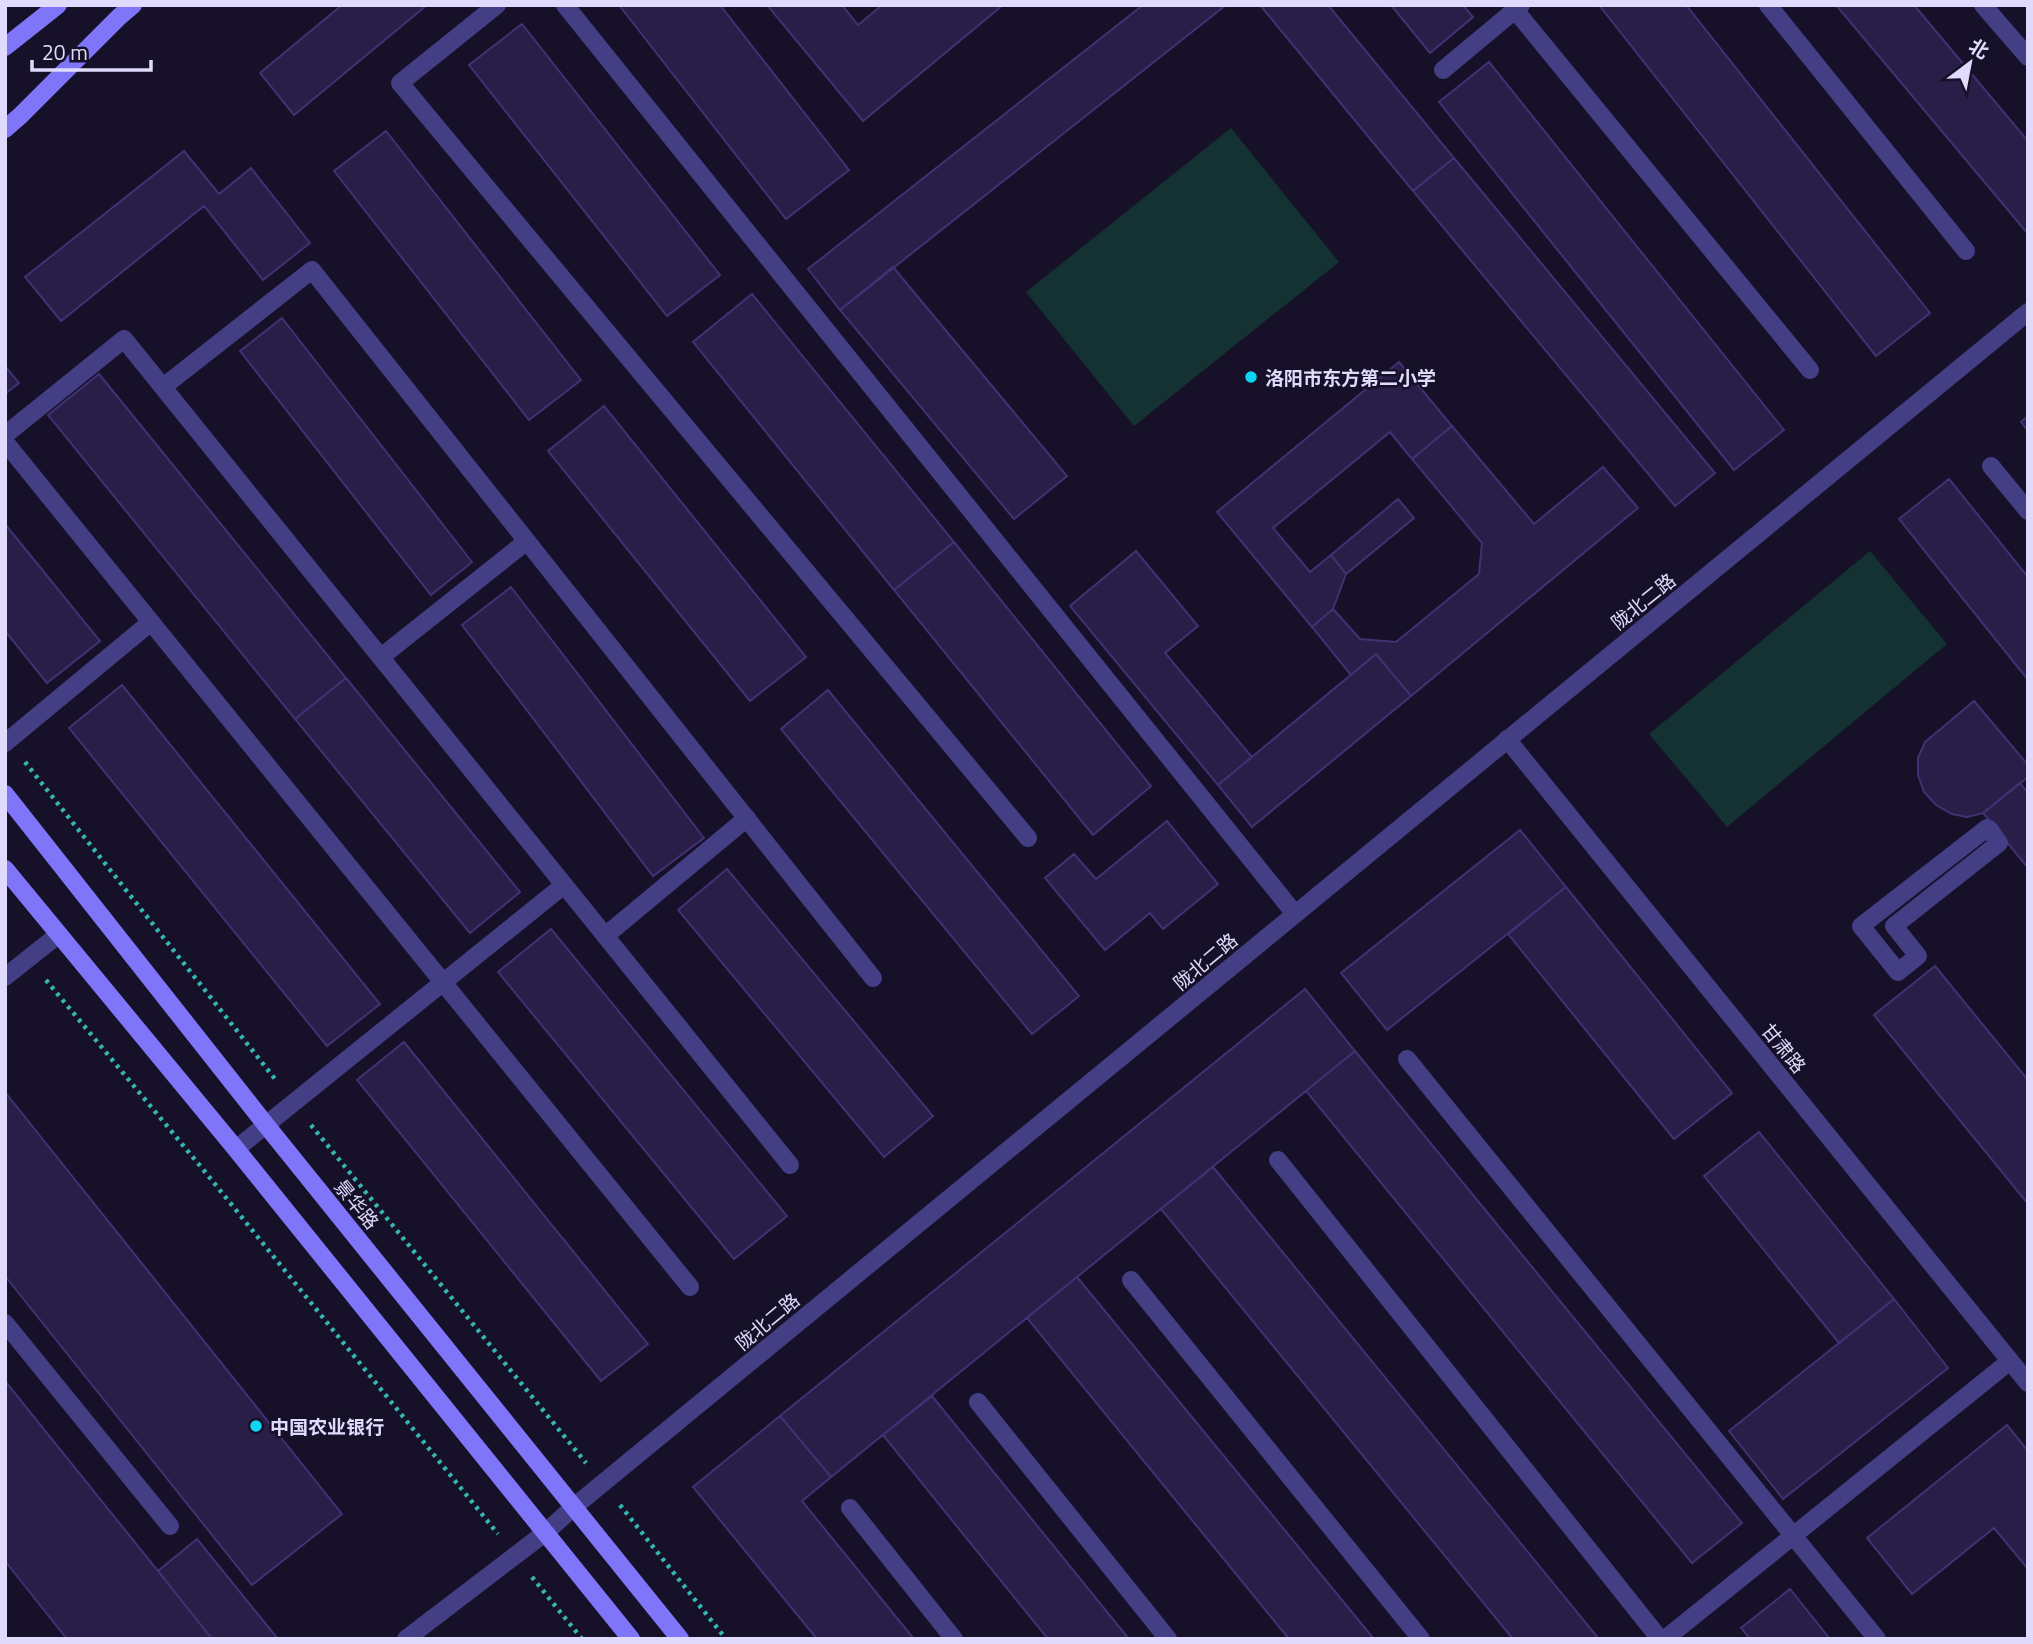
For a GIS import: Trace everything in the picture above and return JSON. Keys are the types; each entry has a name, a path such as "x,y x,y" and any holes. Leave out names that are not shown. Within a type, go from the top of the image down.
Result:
{"main road":[{"path":"5,47 58,5"},
{"path":"5,129 133,5"},
{"name":"景华路","path":"5,794 266,1125 681,1639"},
{"path":"5,869 236,1149 631,1639"}],"street":[{"path":"498,5 400,83 1028,838"},
{"path":"565,5 1295,914"},
{"path":"1768,5 1966,251"},
{"path":"1983,5 2028,57"},
{"path":"1443,70 1518,8 1810,370"},
{"path":"163,387 312,270 873,978"},
{"name":"陇北二路","path":"407,1639 546,1532 2028,312"},
{"path":"5,435 124,339 790,1165"},
{"path":"5,442 690,1287"},
{"path":"1991,466 2028,510"},
{"path":"381,657 527,541"},
{"path":"7,741 151,622"},
{"name":"甘肃路","path":"1507,739 2028,1383"},
{"path":"605,936 747,818"},
{"path":"1988,829 1999,843 1894,926 1918,956 1898,972 1861,926 1988,829"},
{"path":"236,1149 564,885"},
{"path":"5,977 58,935"},
{"path":"1407,1059 1877,1639"},
{"path":"1279,1160 1662,1639 2010,1361"},
{"path":"1132,1280 1420,1639"},
{"path":"5,1322 170,1526"},
{"path":"978,1402 1168,1639"},
{"path":"850,1508 954,1639"}],"path":[{"path":"7,741 294,1103 726,1639"},
{"path":"28,959 206,1173 582,1639"}],"green space":[{"path":"1231,128 1339,262 1134,426 1026,292"},
{"path":"1870,551 1947,644 1727,827 1649,734"}],"building":[{"path":"342,5 427,5 294,115 260,73"},
{"path":"619,5 720,5 849,170 786,219"},
{"path":"767,5 842,5 858,25 882,5 1003,5 863,121"},
{"path":"1143,5 1226,5 840,310 808,269"},
{"path":"1260,5 1328,5 1454,158 1413,191"},
{"path":"1391,5 1463,5 1473,17 1430,53"},
{"path":"1599,5 1686,5 1930,313 1876,356"},
{"path":"1836,5 1914,5 2028,141 2028,234"},
{"path":"522,24 720,275 667,316 469,65"},
{"path":"1489,62 1784,430 1734,470 1439,102"},
{"path":"386,131 581,380 529,420 334,171"},
{"path":"184,151 219,194 251,168 310,243 263,280 204,206 61,321 25,277"},
{"path":"1454,158 1715,473 1675,506 1413,191"},
{"path":"893,267 1067,476 1014,519 840,310"},
{"path":"752,294 954,542 894,590 693,342"},
{"path":"282,318 472,562 431,595 240,351"},
{"path":"1399,362 1452,426 1412,459 1390,432 1273,528 1310,572 1331,555 1346,574 1333,609 1312,627 1217,512"},
{"path":"5,366 19,383 5,394"},
{"path":"99,374 346,678 295,719 48,415"},
{"path":"604,406 806,657 750,701 548,451"},
{"path":"2028,416 2028,431 2021,422"},
{"path":"1452,426 1534,524 1603,467 1638,508 1411,696 1376,654 1351,675 1312,627 1333,609 1360,639 1396,642 1479,574 1482,543 1412,459"},
{"path":"1949,479 2028,577 2028,680 1899,519"},
{"path":"1398,499 1414,518 1346,574 1331,555"},
{"path":"5,524 100,641 47,683 5,631"},
{"path":"954,542 1151,786 1093,835 894,590"},
{"path":"1136,551 1198,626 1165,653 1252,757 1218,785 1070,606"},
{"path":"511,587 704,838 653,876 462,625"},
{"path":"1376,654 1411,696 1252,827 1218,785"},
{"path":"346,678 520,892 470,933 295,719"},
{"path":"122,685 380,1004 327,1046 69,728"},
{"path":"828,690 1079,996 1032,1034 781,729"},
{"path":"1974,701 2028,765 2028,777 1983,813 1967,817 1952,814 1936,805 1924,792 1918,775 1918,758 1925,742"},
{"path":"2020,783 2028,793 2028,868 1983,813"},
{"path":"1167,821 1218,884 1163,929 1150,913 1105,950 1045,878 1074,854 1096,879"},
{"path":"1520,830 1566,887 1387,1030 1341,973"},
{"path":"727,869 933,1116 884,1157 678,910"},
{"path":"1566,887 1732,1093 1674,1139 1508,934"},
{"path":"551,929 787,1216 734,1259 498,972"},
{"path":"1935,966 2028,1080 2028,1204 1874,1015"},
{"path":"1305,989 1355,1051 831,1477 780,1416"},
{"path":"404,1042 648,1344 601,1381 357,1080"},
{"path":"1355,1051 1742,1523 1692,1563 1306,1091"},
{"path":"5,1092 342,1514 252,1585 5,1276"},
{"path":"1759,1132 1894,1299 1839,1343 1704,1176"},
{"path":"1213,1167 1599,1639 1513,1639 1161,1209"},
{"path":"1077,1277 1374,1639 1289,1639 1027,1318"},
{"path":"1894,1299 1948,1368 1783,1499 1729,1431"},
{"path":"5,1381 212,1639 67,1639 5,1561"},
{"path":"932,1396 1129,1639 1048,1639 883,1435"},
{"path":"780,1416 831,1477 802,1501 914,1639 817,1639 693,1487"},
{"path":"2007,1425 2028,1451 2028,1569 1994,1528 1912,1594 1867,1538"},
{"path":"197,1539 278,1639 212,1639 158,1571"},
{"path":"1790,1589 1830,1639 1750,1639 1741,1628"}],"place":[{"name":"洛阳市东方第二小学","path":"1251,377"},
{"name":"中国农业银行","path":"256,1426"}]}
